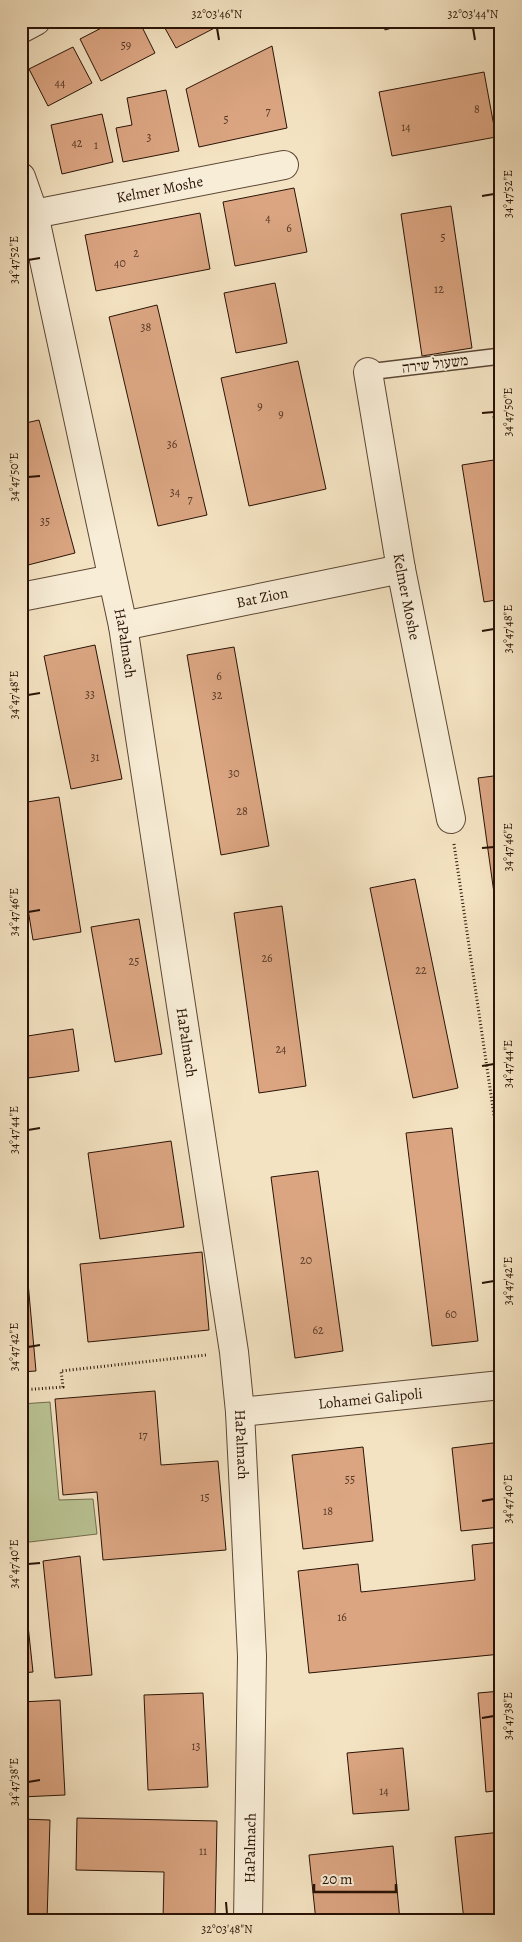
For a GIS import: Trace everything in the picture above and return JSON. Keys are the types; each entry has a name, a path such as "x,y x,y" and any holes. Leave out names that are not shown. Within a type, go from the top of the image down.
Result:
{"street":[{"path":"21,29 36,21"},
{"name":"Kelmer Moshe","path":"34,214 284,165"},
{"name":"HaPalmach","path":"21,176 34,214 123,626 234,1352 240,1412 252,1656 248,1921"},
{"name":"Kelmer Moshe","path":"368,372 401,568 451,819"},
{"name":"Bat Zion","path":"123,626 401,568"},
{"path":"21,597 112,579"},
{"name":"Lohamei Galipoli","path":"240,1412 501,1385"}],"lane":[{"name":"משעול שירה","path":"368,372 501,356"}],"path":[{"path":"451,819 495,1122 501,1180"},
{"path":"21,1390 63,1387 61,1371 234,1352"}],"green space":[{"path":"50,1402 59,1500 93,1499 97,1534 21,1543 21,1404"}],"building":[{"path":"115,21 139,21 155,53 101,81 80,39"},
{"path":"161,21 228,21 176,48"},
{"path":"383,21 416,21 385,30"},
{"path":"272,46 287,128 199,147 186,89"},
{"path":"73,47 92,83 48,106 29,69"},
{"path":"484,72 496,137 392,156 379,92"},
{"path":"166,90 179,151 123,162 116,128 132,125 127,98"},
{"path":"102,114 113,162 62,174 51,125"},
{"path":"294,188 307,252 235,266 223,202"},
{"path":"451,206 472,348 422,356 401,214"},
{"path":"200,213 210,269 96,291 85,235"},
{"path":"275,283 287,343 236,353 224,293"},
{"path":"157,305 207,515 158,526 109,317"},
{"path":"298,361 326,489 249,506 221,378"},
{"path":"501,415 501,630 496,600 484,602 462,465 500,459 493,416"},
{"path":"39,420 75,553 28,565 21,540 21,424"},
{"path":"95,645 122,779 71,789 44,656"},
{"path":"234,647 269,846 221,855 187,655"},
{"path":"501,775 501,922 498,922 478,778"},
{"path":"59,797 81,932 33,940 21,866 21,803"},
{"path":"415,879 458,1088 413,1098 370,888"},
{"path":"282,906 306,1086 259,1093 234,913"},
{"path":"139,919 162,1054 115,1062 91,927"},
{"path":"73,1029 79,1071 21,1079 21,1037"},
{"path":"452,1128 478,1341 432,1346 406,1133"},
{"path":"171,1141 184,1227 100,1239 88,1153"},
{"path":"318,1171 343,1351 295,1358 271,1177"},
{"path":"21,1205 36,1371 21,1372"},
{"path":"202,1252 209,1330 88,1342 80,1264"},
{"path":"155,1391 161,1465 218,1461 226,1550 103,1560 97,1492 63,1495 55,1399"},
{"path":"501,1442 501,1527 461,1531 452,1448"},
{"path":"363,1447 373,1541 303,1549 292,1455"},
{"path":"501,1542 501,1654 309,1673 298,1571 358,1564 361,1592 475,1580 472,1545"},
{"path":"80,1556 92,1675 55,1678 43,1561"},
{"path":"21,1560 33,1672 21,1673"},
{"path":"501,1691 501,1790 486,1792 478,1693"},
{"path":"203,1693 208,1787 148,1790 144,1695"},
{"path":"60,1700 65,1795 21,1797 21,1702"},
{"path":"403,1748 409,1810 353,1814 347,1753"},
{"path":"77,1818 217,1821 215,1921 163,1921 164,1872 76,1870"},
{"path":"21,1819 50,1820 47,1921 21,1921"},
{"path":"501,1832 501,1921 464,1921 455,1837"},
{"path":"393,1846 400,1921 316,1921 309,1855"}]}
